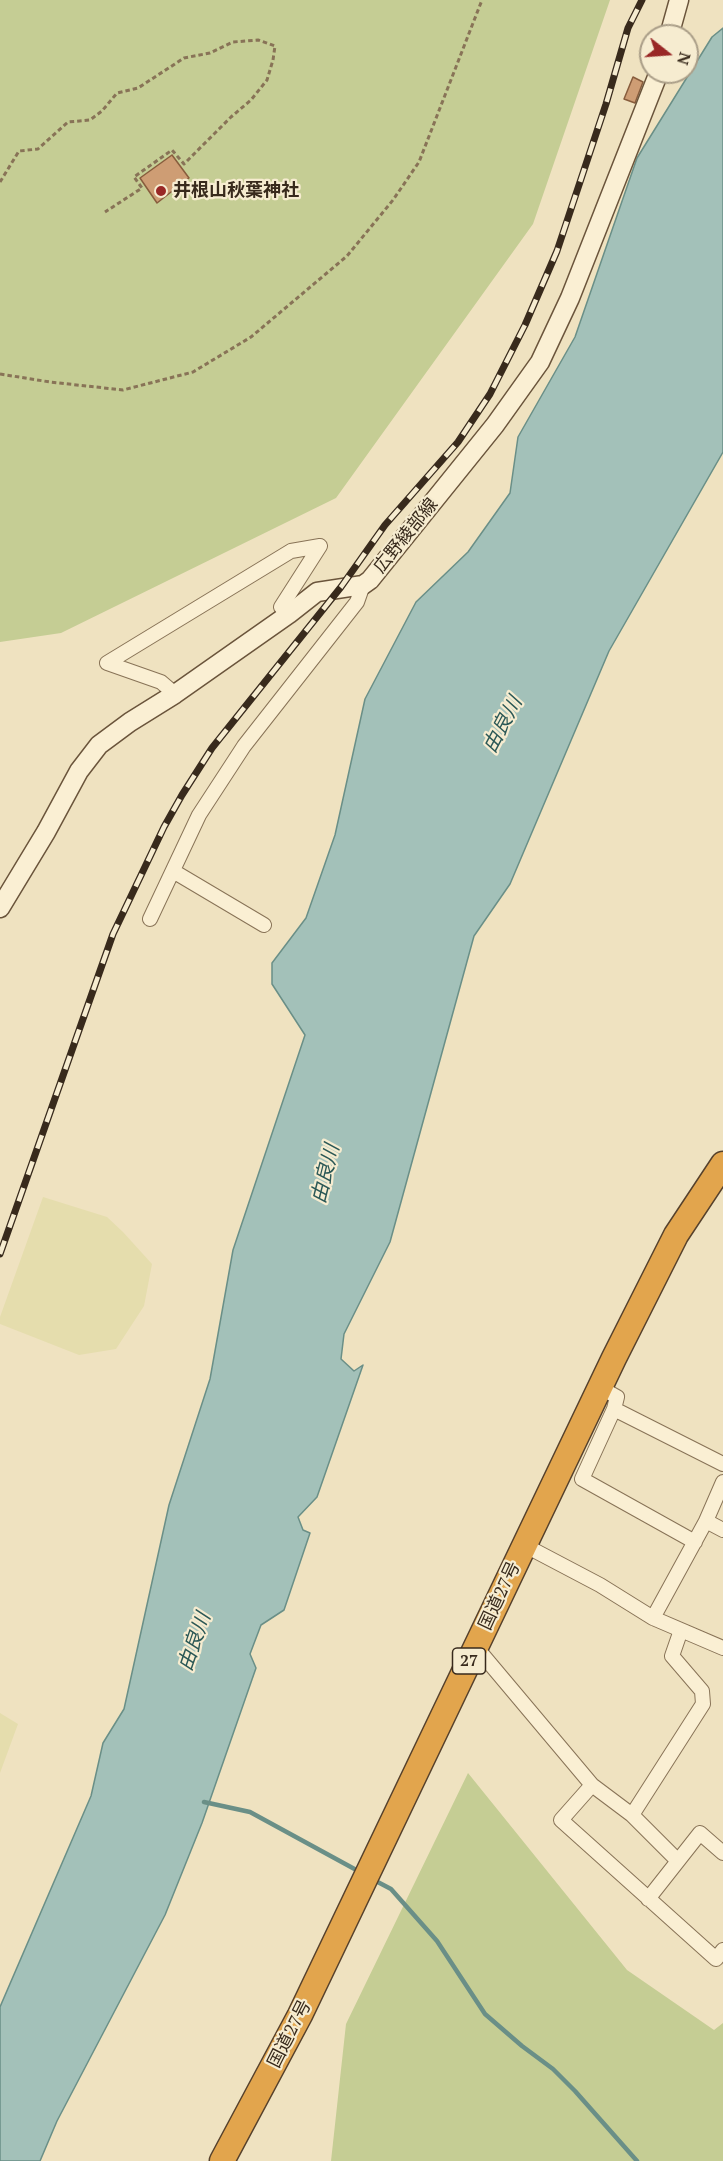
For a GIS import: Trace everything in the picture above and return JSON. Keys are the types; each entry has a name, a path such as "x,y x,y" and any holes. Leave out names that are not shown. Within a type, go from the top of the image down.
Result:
{"highway":[{"name":"国道27号","path":"222,2161 300,2015 524,1545 676,1235 723,1164"}],"main road":[{"path":"672,24 679,0"},
{"name":"広野綾部線","path":"0,908 46,832 79,771 99,745 289,614 317,592 363,585 370,580 482,442 540,362 570,298 654,84"}],"street":[{"path":"175,694 161,682 107,663 291,551 320,546 281,607 289,614"},
{"path":"150,919 199,815 244,746 357,602 363,585"},
{"path":"173,871 264,925"},
{"path":"601,1388 617,1397 614,1409 582,1479 695,1542"},
{"path":"614,1409 723,1464"},
{"path":"653,1618 706,1521 723,1482"},
{"path":"706,1521 723,1530"},
{"path":"524,1545 600,1585 653,1618 723,1648"},
{"path":"632,1815 703,1704 702,1691 672,1656 681,1630"},
{"path":"476,1647 592,1785 632,1815 677,1860"},
{"path":"592,1785 561,1820 716,1959 723,1950"},
{"path":"648,1899 700,1833 723,1853"}],"path":[{"path":"0,374 123,390 193,372 251,338 347,256 393,200 420,162 482,0"},
{"path":"0,182 19,152 38,149 68,122 90,120 102,111 117,93 138,88 184,58 210,53 233,42 258,40 275,46 267,80 251,100 184,164 172,150 134,177 142,188 105,212"}],"shaded area":[{"path":"43,1197 107,1217 152,1264 144,1306 116,1349 79,1355 0,1324 0,1317"},
{"path":"0,1713 18,1724 0,1773"}],"green space":[{"path":"0,0 610,0 533,224 336,498 61,633 0,642"},
{"path":"468,1773 627,1970 714,2030 723,2023 723,2161 331,2161 346,2024"}],"water":[{"name":"由良川","path":"723,28 723,452 609,651 510,884 474,936 390,1242 344,1334 341,1359 354,1371 363,1365 317,1497 298,1517 303,1530 310,1533 284,1610 261,1625 250,1654 256,1668 202,1823 165,1915 57,2121 40,2161 0,2161 0,2007 91,1796 103,1743 124,1709 169,1505 210,1379 233,1250 305,1035 272,984 272,963 306,918 335,835 365,699 416,602 468,552 510,493 518,437 575,337 637,158 683,84 699,84 699,58 712,37"}],"building":[{"path":"633,77 639,80 639,84 642,84 635,103 624,99"},
{"name":"井根山秋葉神社","path":"172,155 189,178 157,203 140,178"}],"waterway":[{"path":"204,1802 250,1812 360,1872"},
{"path":"372,1879 391,1889 437,1941 485,2014 553,2069 637,2161"}],"railway":[{"path":"0,1254 113,934 164,827 212,748 341,587 385,525 458,442 490,394 525,325 557,251 606,104 628,28 642,0"}],"place":[{"name":"井根山秋葉神社","path":"161,191"}]}
